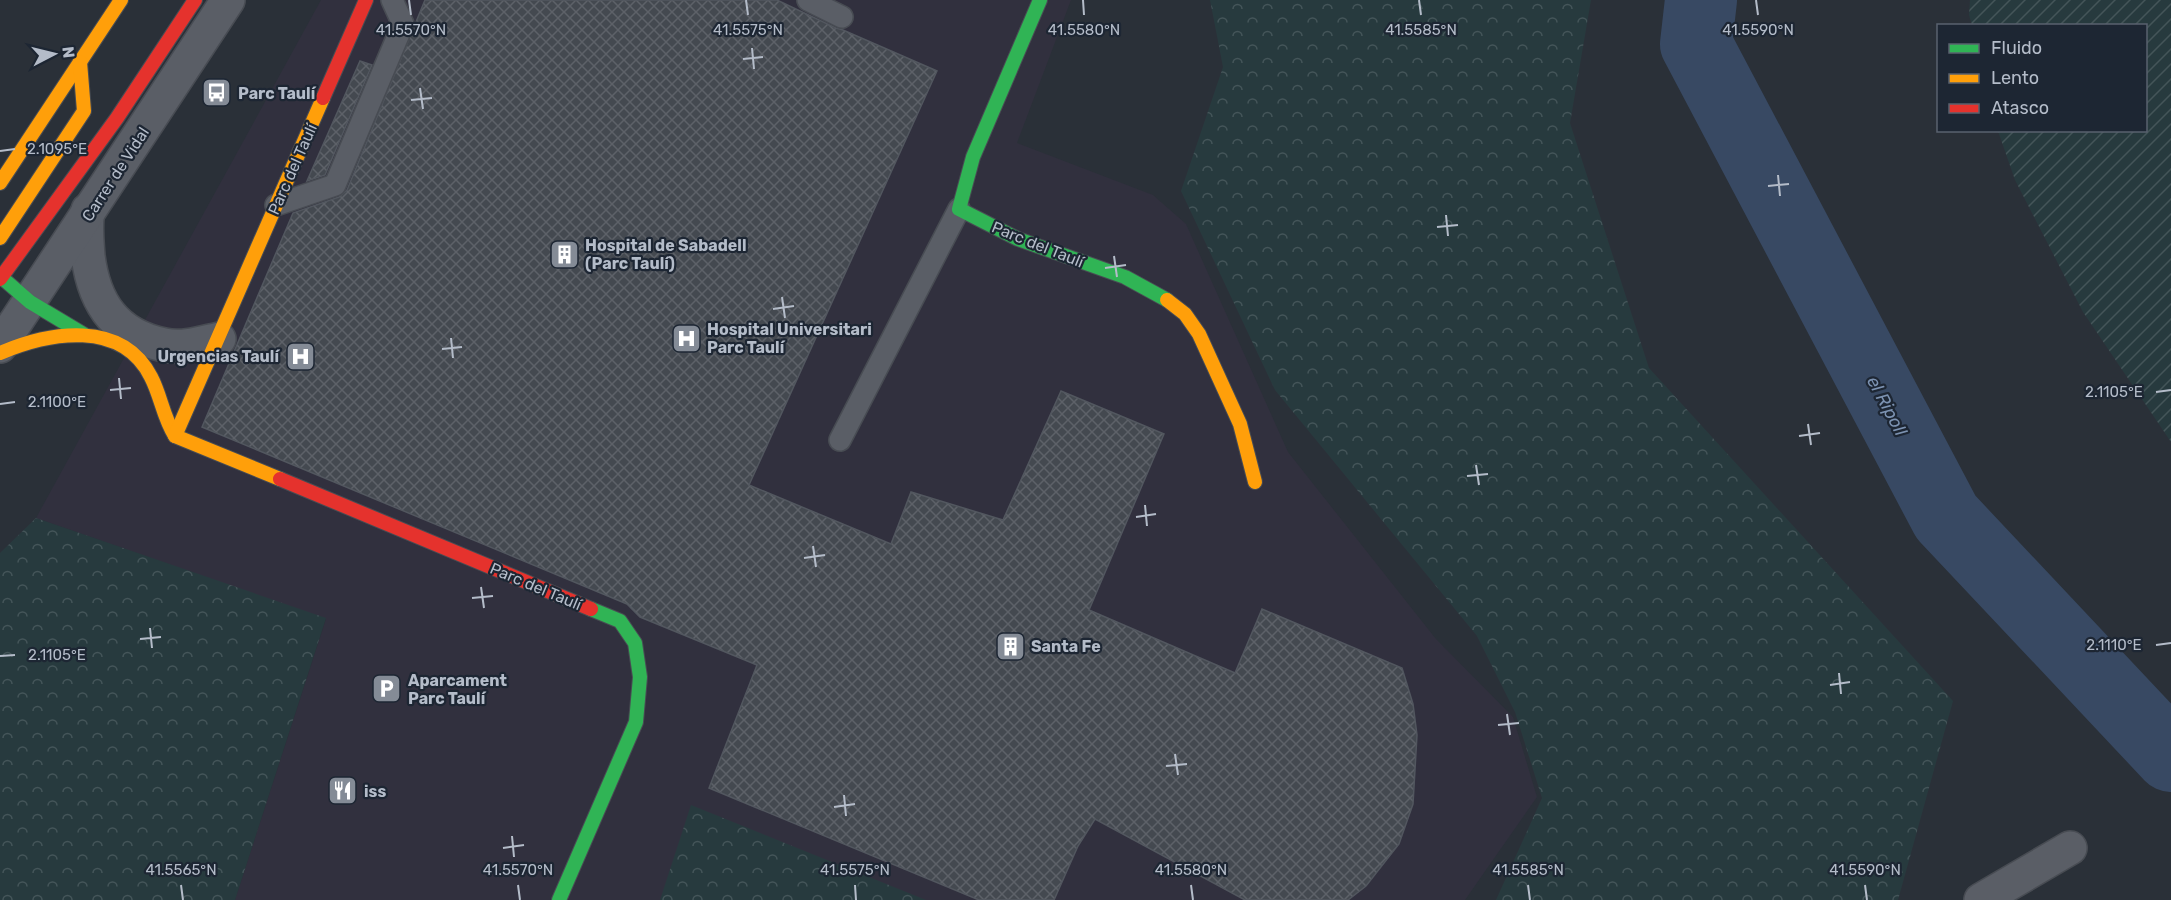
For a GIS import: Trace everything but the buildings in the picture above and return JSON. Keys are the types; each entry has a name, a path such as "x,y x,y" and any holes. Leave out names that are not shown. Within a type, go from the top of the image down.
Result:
{"street":[{"path":"0,183 121,0"},
{"path":"175,436 166,424 151,378 128,349 85,335 30,302 0,278 117,118 195,0"},
{"name":"Carrer de Vidal","path":"0,346 228,0"},
{"name":"Parc del Taulí","path":"366,0 175,436 620,621 635,643 640,677 636,722 559,900"},
{"path":"959,209 973,157 1041,0"},
{"path":"0,238 84,111 80,62"},
{"path":"117,118 101,160 87,216 86,234 90,273 100,302 122,326 139,337 165,345 187,346 219,339"},
{"name":"Parc del Taulí","path":"959,209 1018,239 1125,277 1169,301 1185,314 1199,334 1240,424 1255,482"},
{"path":"0,353 17,344 33,340 85,335"},
{"path":"1981,900 2070,848"}],"lane":[{"path":"276,205 335,185 403,24 392,0"},
{"path":"808,0 842,17"},
{"path":"840,440 959,209"}],"shaded area":[{"name":"Hospital Universitari Parc Taulí","path":"321,0 1071,0 1017,143 1153,195 1186,224 1288,452 1436,639 1513,717 1537,797 1465,900 235,900 326,619 36,518"}],"green space":[{"path":"1210,0 1591,0 1570,123 1649,368 1953,701 1898,900 1496,900 1542,798 1515,712 1477,636 1275,390 1181,191 1223,67"},
{"path":"1970,0 2171,0 2171,442 2083,312 2015,180 1998,132 2147,132 2147,24 1972,24 1969,15"},
{"path":"36,518 326,618 235,900 0,900 0,553"},
{"path":"691,805 926,900 660,900"}],"waterway":[{"name":"el Ripoll","path":"1701,0 1696,44 1946,517 2171,756"}],"traffic: fast":[{"path":"1040,0 973,157 959,209 1018,239 1125,277 1167,300"},
{"path":"0,276 30,302 85,335"},
{"path":"559,900 636,722 640,677 635,643 620,621 591,609"}],"traffic: slow":[{"path":"0,183 121,0"},
{"path":"0,238 84,111 80,62"},
{"path":"175,436 323,98"},
{"path":"1167,300 1185,314 1199,334 1240,424 1255,482"},
{"path":"0,353 40,340 62,336 83,335 103,338 122,346 138,358 151,377 175,436 280,479"}],"traffic: jam":[{"path":"0,279 117,118 195,0"},
{"path":"323,98 366,0"},
{"path":"280,479 591,609"}],"place":[{"name":"Parc Taulí","path":"217,93"},
{"name":"Hospital de Sabadell (Parc Taulí)","path":"564,254"},
{"name":"Hospital Universitari Parc Taulí","path":"686,338"},
{"name":"Urgencias Taulí","path":"300,356"},
{"name":"Santa Fe","path":"1010,646"},
{"name":"Aparcament Parc Taulí","path":"387,689"},
{"name":"iss","path":"343,791"}]}
